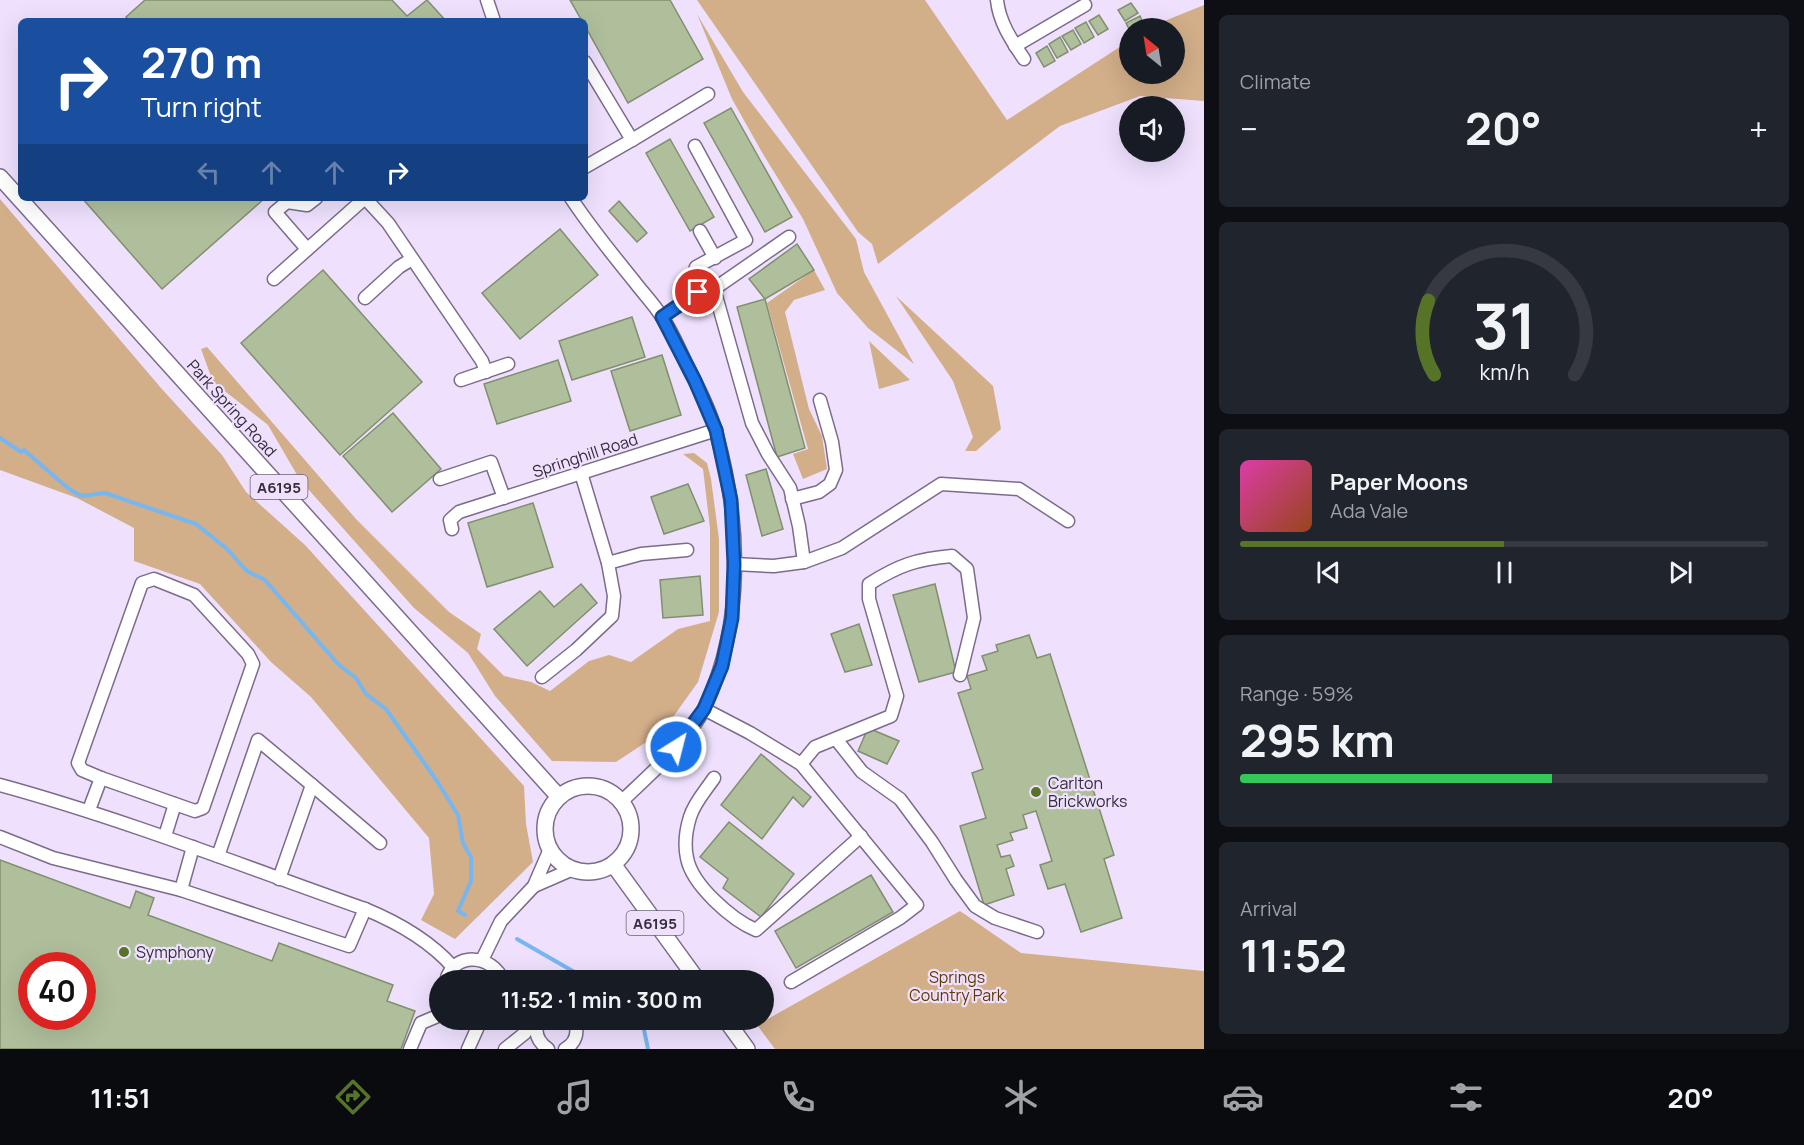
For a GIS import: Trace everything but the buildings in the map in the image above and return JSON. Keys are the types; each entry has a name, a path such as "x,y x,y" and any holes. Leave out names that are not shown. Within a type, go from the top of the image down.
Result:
{"main road":[{"name":"Park Spring Road","path":"0,177 18,197"},
{"name":"Park Spring Road","path":"22,201 559,797"},
{"path":"591,786 613,794 621,802 631,823 630,835 627,846 613,864 593,872 573,869 564,864 550,849 545,836 546,822 550,808 559,797 579,787 591,786"},
{"name":"A6195","path":"613,864 690,970"},
{"path":"733,1030 747,1049"}],"street":[{"path":"487,0 493,18"},
{"path":"997,0 1000,16 1024,59"},
{"path":"1016,46 1085,5"},
{"path":"588,68 632,140"},
{"path":"588,165 708,94"},
{"path":"695,146 746,240 696,267 693,276 698,292"},
{"path":"307,249 275,212 287,202 307,205 312,201"},
{"path":"274,279 362,201"},
{"path":"368,201 388,224 482,361 486,372"},
{"path":"573,201 590,227 662,317 695,381 716,430 731,500 734,564 732,618 722,666 704,709 676,747 621,802"},
{"path":"700,231 715,258"},
{"path":"662,317 698,292 714,289 789,237"},
{"path":"365,298 412,259"},
{"path":"714,289 752,423 768,454 790,488 804,562"},
{"path":"461,380 508,364"},
{"path":"792,499 819,492 830,484 836,470 832,442 820,400"},
{"name":"Springhill Road","path":"452,529 450,520 459,512 716,430"},
{"path":"440,479 491,462 504,498"},
{"path":"542,677 576,650 612,616 614,596 609,563 580,473"},
{"path":"734,564 774,566 804,562 842,549 941,484 1019,489 1068,521"},
{"path":"609,563 641,554 687,550"},
{"path":"801,764 815,747 891,716 897,696 869,599 869,584 890,571 922,559 952,556 967,569 974,618 960,675"},
{"path":"154,579 194,595 248,654 253,664 202,808 195,811 175,804 100,778 82,770 78,763 142,583 154,579"},
{"path":"704,709 750,733 801,764 917,905 900,918 791,982"},
{"path":"836,739 862,772 900,799 975,906 995,918 1037,933"},
{"path":"218,856 258,740 380,843"},
{"path":"89,810 100,778"},
{"path":"714,778 690,814 685,838 687,860 706,891 743,925 756,930 861,836"},
{"path":"0,785 89,810 365,909 397,922 438,950 453,967"},
{"path":"279,879 312,785"},
{"path":"165,836 175,804"},
{"path":"0,837 53,858 181,890 349,946 365,909"},
{"path":"181,890 194,847"},
{"path":"482,960 501,921 534,886 550,849"},
{"path":"534,886 573,869"},
{"path":"452,970 462,961 472,959 482,960 498,970"},
{"path":"410,1049 421,1023 429,1020"},
{"path":"468,1049 477,1030"},
{"path":"505,1049 527,1030"},
{"path":"535,1030 538,1039 548,1049"},
{"path":"573,1046 577,1030"}],"green space":[{"path":"697,0 925,0 1007,120 1119,47 1119,84 1185,84 1185,18 1172,18 1204,5 1204,101 1185,100 1185,96 1119,96 1119,104 1060,126 878,264 872,244 858,232"},
{"path":"697,14 743,92 856,239 864,272 914,364 868,328 837,293 803,219 732,99"},
{"path":"0,199 161,388 222,455 246,492 305,545 524,786 526,824 533,862 455,939 421,920 434,894 429,838 311,697 271,662 200,584 134,561 134,528 77,498 0,470"},
{"path":"814,270 825,290 794,300 785,312 809,409 822,436 827,469 803,479 793,454 808,449 767,303"},
{"path":"896,296 993,386 1001,429 976,451 965,451 973,437 953,381"},
{"path":"869,341 910,380 879,389"},
{"path":"207,347 356,519 449,612 481,634 477,649 504,676 531,682 550,691 589,661 609,655 631,662 678,629 710,621 710,528 703,469 683,454 694,453 707,463 719,539 719,612 698,682 663,731 616,762 552,761 495,696 468,653 414,608 300,480 268,425 213,382 201,349"},
{"name":"Springs Country Park","path":"960,911 1021,953 1204,971 1204,1049 775,1049 761,1030 774,1030 774,1015"}],"waterway":[{"path":"0,438 21,452 24,450 69,489 81,496 105,493 196,524 226,548 247,571 265,580 338,664 356,678 366,694 386,709 458,815 463,843 471,857 471,881 458,911 465,915"},
{"path":"517,939 571,970"},
{"path":"644,1030 648,1049"}],"place":[{"name":"Carlton Brickworks","path":"1036,792"},
{"name":"Symphony","path":"124,952"}],"route":[{"path":"676,747 704,709 722,666 732,618 734,564 731,500 716,430 695,381 662,317 698,292"}]}
